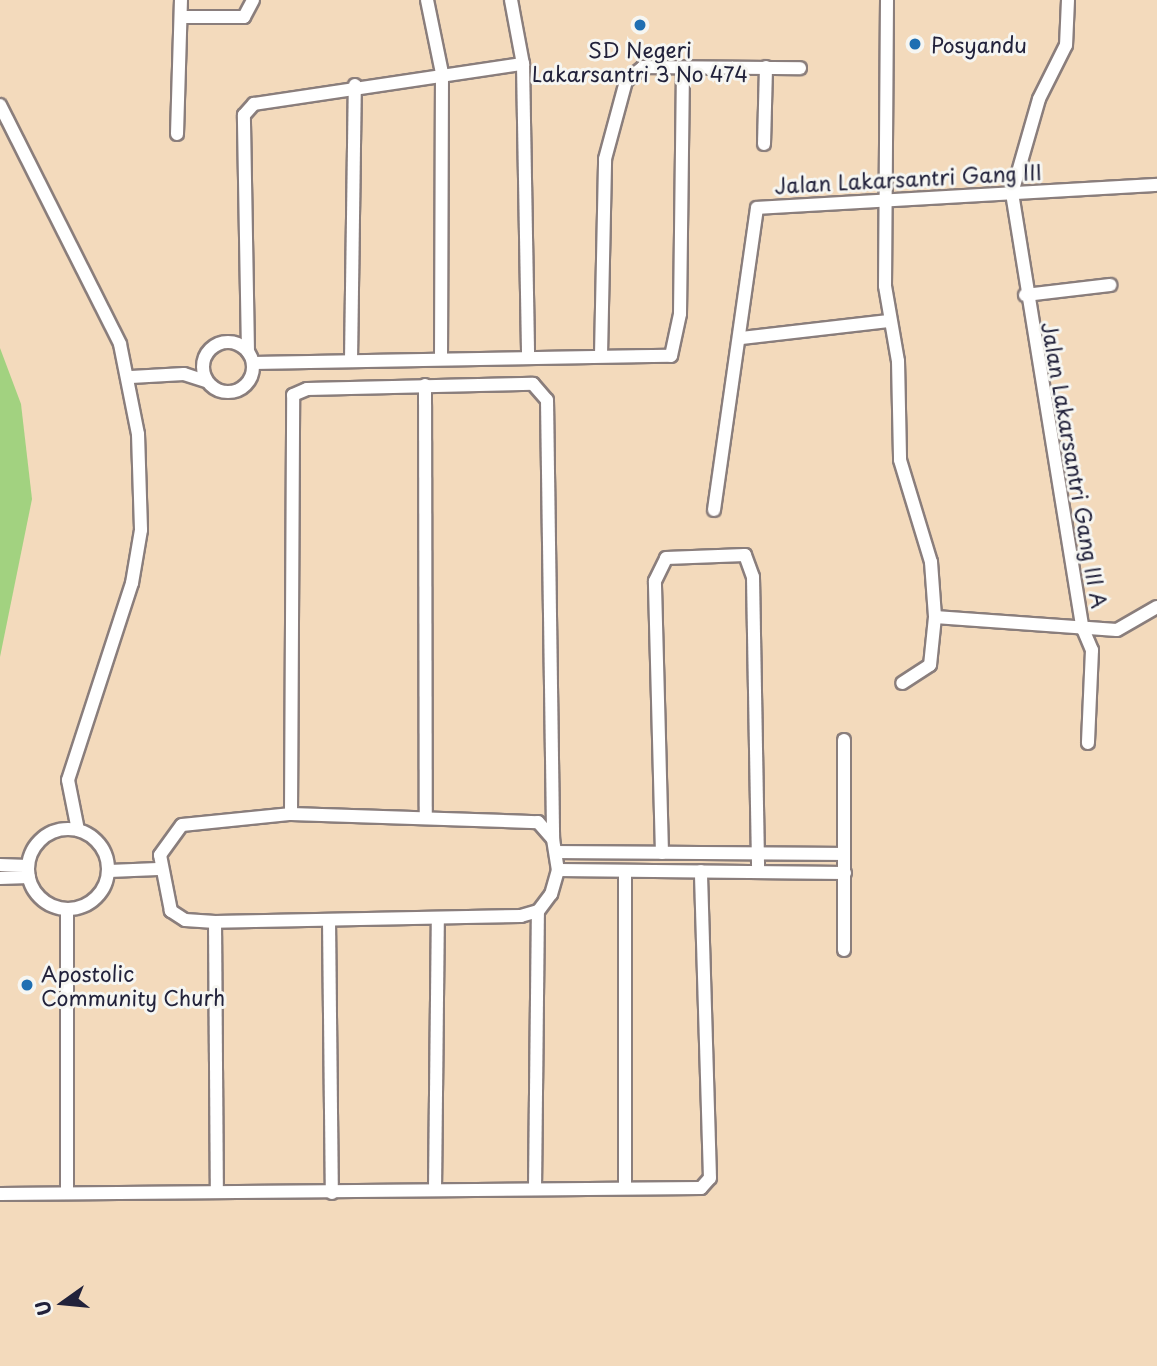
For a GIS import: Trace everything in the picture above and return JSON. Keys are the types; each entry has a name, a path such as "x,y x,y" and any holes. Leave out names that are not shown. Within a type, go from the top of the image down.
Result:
{"street":[{"path":"177,134 181,0"},
{"path":"181,18 244,17 253,0"},
{"path":"427,0 442,73 442,358"},
{"path":"511,0 523,64 528,355"},
{"path":"887,0 886,199 889,321 898,361 900,460 931,562 935,617 926,672 902,683"},
{"path":"1012,193 1039,99 1066,45 1068,0"},
{"path":"131,377 184,374 206,381 218,391 234,392 247,383 250,358 244,115 254,104 355,85 523,64"},
{"path":"764,144 766,67"},
{"path":"601,355 605,159 612,123 632,73 682,69 800,68"},
{"path":"206,381 202,365 209,349 225,342 250,358 351,360 528,355 673,355 680,314 682,69"},
{"path":"351,360 355,85"},
{"path":"0,105 131,377 141,530 122,629 68,780 78,830"},
{"name":"Jalan Lakarsantri Gang III","path":"714,510 741,338 757,208 1157,185"},
{"name":"Jalan Lakarsantri Gang III A","path":"1012,193 1025,295 1083,629 1093,660 1088,743"},
{"path":"1025,295 1111,285"},
{"path":"741,338 889,321"},
{"path":"184,374 202,365"},
{"path":"291,814 289,407 293,395 307,389 533,384 547,400 555,846 558,870 551,894 538,911 535,1189"},
{"path":"425,385 426,818"},
{"path":"662,853 655,581 666,558 745,555 753,577 758,872"},
{"path":"935,617 1083,629 1124,629 1157,607"},
{"path":"844,740 844,950"},
{"path":"538,911 438,918 215,922 186,920 171,911 158,869 169,837 182,825 291,814 538,822 555,846"},
{"path":"0,865 28,872 46,904 67,910 96,899 109,871 97,841 78,830 40,840 28,872"},
{"path":"555,846 662,853 844,854"},
{"path":"109,871 158,869"},
{"path":"558,870 845,873"},
{"path":"625,871 625,1188"},
{"path":"0,1194 67,1191 332,1193 701,1188 710,1178 702,871"},
{"path":"0,878 28,872"},
{"path":"67,910 67,1191"},
{"path":"435,1190 438,918"},
{"path":"328,920 332,1193"},
{"path":"215,922 217,1191"}],"green space":[{"path":"0,348 21,404 32,499 0,657"}],"place":[{"name":"SD Negeri Lakarsantri 3 No 474","path":"640,25"},
{"name":"Posyandu","path":"915,44"},
{"name":"Apostolic Community Churh","path":"27,985"}]}
